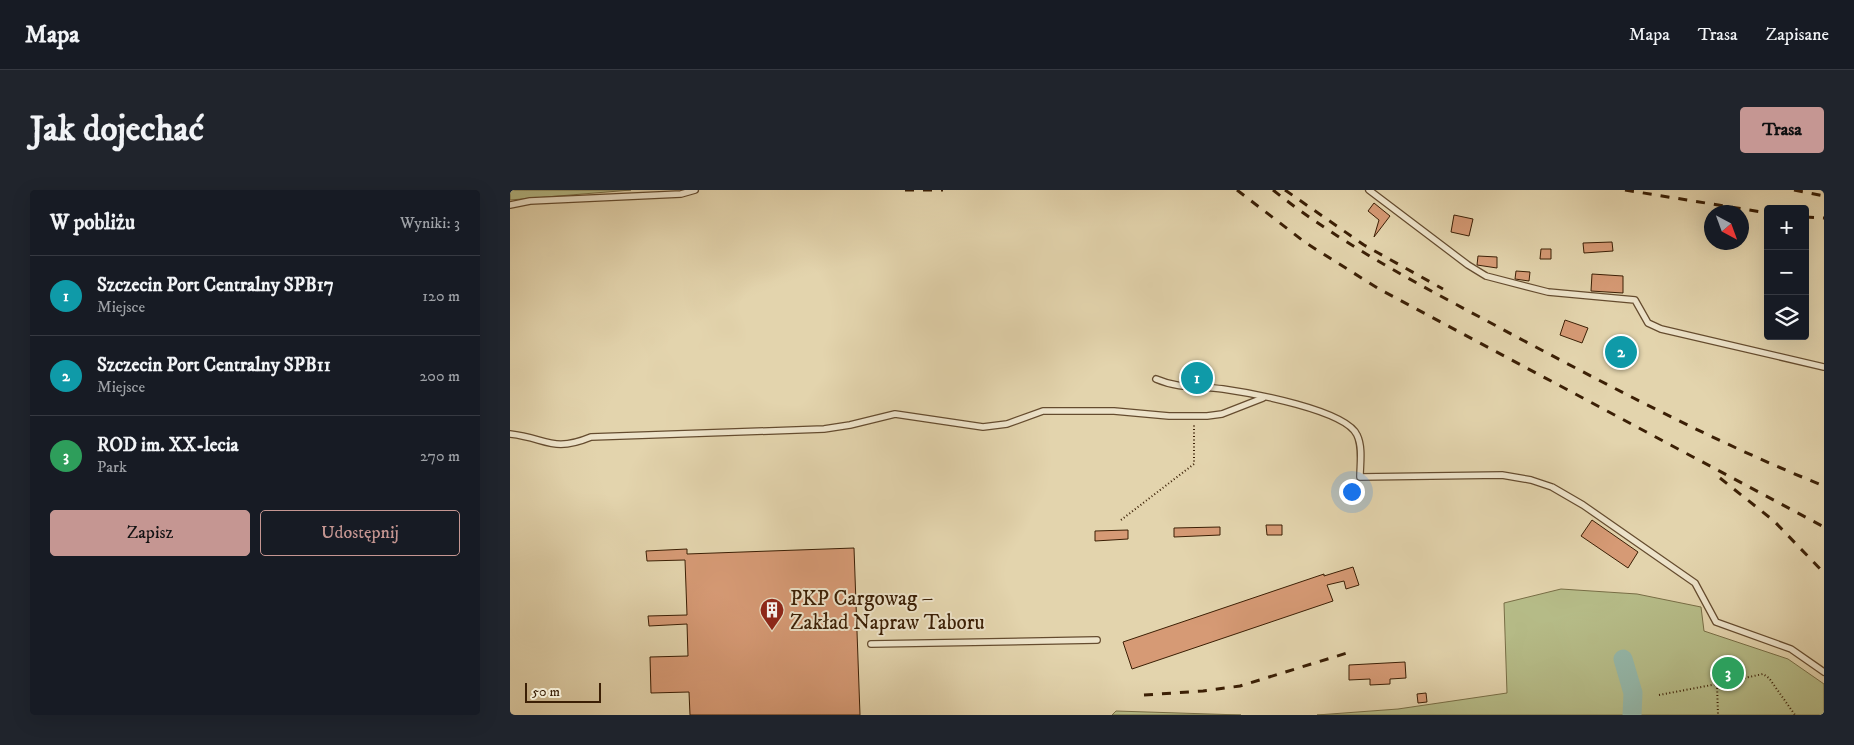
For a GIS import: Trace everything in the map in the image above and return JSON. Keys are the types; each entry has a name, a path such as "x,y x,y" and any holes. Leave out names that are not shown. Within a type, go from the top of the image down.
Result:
{"lane":[{"path":"510,204 530,201 682,194 695,190"},
{"path":"1369,190 1468,265 1486,276 1548,292 1635,300 1645,320 1661,329 1824,367"},
{"path":"1156,379 1175,387 1218,389 1304,406 1340,419 1349,425 1359,439 1360,477 1502,475 1531,480 1552,487 1583,504 1694,583 1716,622 1791,649 1824,672"},
{"path":"510,434 559,446 576,443 591,437 824,429 850,425 894,414 983,427 1007,424 1043,411 1114,411 1194,416 1222,414 1265,398"},
{"path":"871,644 1097,640"}],"path":[{"path":"1121,520 1194,464 1194,416"},
{"path":"1659,695 1763,674 1769,678 1795,715"},
{"path":"1717,684 1718,715"}],"green space":[{"path":"510,190 631,190 510,200"},
{"path":"1561,589 1637,594 1701,607 1704,631 1788,659 1824,684 1824,715 1317,715 1398,709 1507,693 1504,603"},
{"path":"1116,711 1241,715 1112,715"}],"building":[{"path":"1374,203 1390,216 1374,237 1379,220 1368,211"},
{"path":"1454,215 1473,219 1469,236 1451,232"},
{"path":"1612,242 1613,251 1584,253 1583,243"},
{"path":"1541,249 1551,249 1551,259 1540,259"},
{"path":"1478,256 1497,257 1497,268 1477,265"},
{"path":"1516,271 1530,272 1529,281 1515,279"},
{"path":"1592,274 1623,276 1623,293 1591,291"},
{"path":"1565,320 1588,328 1582,343 1560,335"},
{"path":"1615,343 1632,350 1629,359 1612,352"},
{"path":"1193,370 1203,372 1206,375 1204,383 1189,381 1190,373 1193,373"},
{"path":"1592,520 1638,552 1628,568 1581,536"},
{"path":"1266,525 1282,525 1282,535 1267,535"},
{"path":"1220,527 1220,535 1174,537 1174,528"},
{"path":"1128,530 1128,539 1095,541 1095,531"},
{"name":"PKP Cargowag – Zakład Napraw Taboru","path":"854,548 860,715 690,715 689,692 651,693 650,657 688,656 687,624 649,626 648,616 687,615 685,560 647,561 646,551 687,549 687,554"},
{"path":"1353,567 1359,585 1346,589 1344,581 1327,585 1333,601 1132,669 1123,642 1324,574 1324,576"},
{"path":"1405,662 1406,678 1390,679 1390,684 1370,685 1370,679 1349,680 1349,665"},
{"path":"1426,693 1427,702 1418,703 1417,694"}],"waterway":[{"path":"1623,659 1633,693 1632,715"}],"railway":[{"path":"905,190 943,190"},
{"path":"1237,190 1306,243 1379,289 1824,527"},
{"path":"1273,190 1360,250 1453,302 1668,415 1745,452 1824,486"},
{"path":"1285,190 1364,245 1443,289"},
{"path":"1625,190 1764,212"},
{"path":"1794,190 1824,196"},
{"path":"1809,217 1824,218"},
{"path":"1720,478 1774,521 1824,573"},
{"path":"1144,695 1203,691 1240,686 1347,653"}],"place":[{"name":"Szczecin Port Centralny SPB11","path":"1621,352"},
{"name":"Szczecin Port Centralny SPB17","path":"1197,378"},
{"name":"PKP Cargowag – Zakład Napraw Taboru","path":"772,631"},
{"name":"ROD im. XX-lecia","path":"1728,673"}]}
